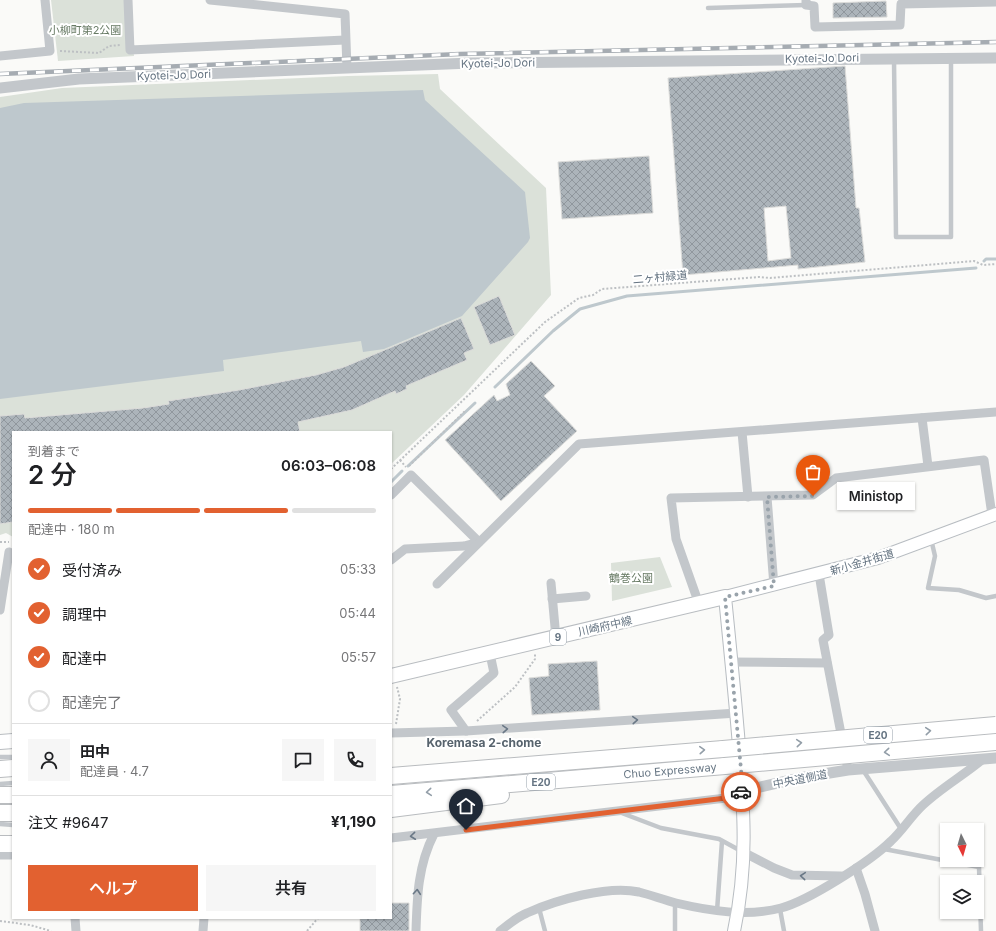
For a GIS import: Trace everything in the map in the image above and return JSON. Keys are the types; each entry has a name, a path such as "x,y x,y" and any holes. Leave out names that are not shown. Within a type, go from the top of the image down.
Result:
{"highway":[{"name":"Chuo Expressway","path":"392,776 996,725"},
{"name":"Chuo Expressway","path":"392,794 996,742"},
{"path":"392,765 682,752"},
{"path":"0,769 12,768"},
{"path":"392,809 691,769"},
{"path":"0,795 12,795"},
{"path":"0,813 12,813"},
{"path":"0,844 12,844"}],"main road":[{"name":"新小金井街道","path":"725,597 774,586 878,558 994,514"},
{"name":"川崎府中線","path":"393,676 725,597"},
{"path":"725,597 737,713 743,791 745,853 738,913 734,931"},
{"path":"0,742 12,741"}],"street":[{"path":"0,56 50,51 45,0"},
{"path":"128,0 130,50 345,40"},
{"path":"210,0 345,14 347,68"},
{"path":"806,3 814,6 815,27 900,25 901,4 996,2"},
{"name":"Kyotei-Jo Dori","path":"0,88 79,79 501,62 894,57 996,58"},
{"path":"437,584 579,444 996,412"},
{"path":"922,418 928,466"},
{"path":"742,432 748,497"},
{"path":"700,604 676,539 671,498 813,496 836,478 984,460 994,514"},
{"path":"392,494 411,475 479,542"},
{"path":"767,497 774,586"},
{"path":"392,559 405,549 464,546 479,542"},
{"path":"0,610 7,552"},
{"path":"819,574 829,635 823,640 848,770"},
{"path":"551,583 556,638"},
{"path":"552,599 586,596"},
{"path":"466,731 450,710 494,673 490,654"},
{"path":"732,662 827,663"},
{"path":"392,733 466,731 737,713"},
{"name":"中央道側道","path":"392,838 726,798 743,791 799,778 848,770 996,758"},
{"path":"500,931 516,919 539,908 596,892 609,890 638,892 675,903 717,911 738,913 780,909 794,904 856,868 882,848 924,804 983,759"},
{"path":"416,931 417,889 423,862 434,834"},
{"path":"745,853 774,868 792,875 842,876"},
{"path":"0,855 12,855"},
{"path":"856,868 875,931"},
{"path":"75,919 76,931"},
{"path":"204,919 204,931"}],"lane":[{"path":"708,8 806,3"},
{"path":"894,57 896,237 951,237 951,58"},
{"path":"931,539 935,556 928,588 959,590 986,598 996,596"},
{"path":"0,757 12,757"},
{"path":"862,769 901,829"},
{"path":"0,784 12,784"},
{"path":"618,812 661,828 722,841 745,853"},
{"path":"0,824 12,825"},
{"path":"717,911 722,841"},
{"path":"882,848 980,867 981,931"},
{"path":"675,903 675,931"},
{"path":"539,908 545,931"},
{"path":"780,909 784,931"}],"path":[{"path":"50,51 99,53 109,46 129,44"},
{"name":"二ヶ村緑道","path":"392,468 545,322 579,298 593,295 602,289 759,277 770,278 974,261 983,265 996,264"},
{"path":"407,468 465,411"},
{"path":"466,731 515,687 536,659 534,643"},
{"path":"392,733 400,699 393,676"},
{"path":"307,931 317,919"},
{"path":"0,921 30,925 51,931"}],"green space":[{"name":"小柳町第2公園","path":"51,0 129,0 134,56 58,61"},
{"path":"438,74 440,89 546,188 551,295 464,395 392,463 392,431 12,431 12,536 6,533 0,535 0,97 62,88 348,76"},
{"name":"鶴巻公園","path":"660,557 672,587 612,601 611,563"}],"shaded area":[{"path":"423,90 425,100 525,192 530,238 528,242 462,316 384,349 363,352 361,341 223,360 224,371 0,399 0,108 24,103"}],"building":[{"path":"886,1 887,17 833,18 833,3"},
{"path":"845,66 856,208 859,208 865,262 798,269 798,265 683,275 668,78","holes":["786,206 791,258 768,261 764,208"]},
{"path":"649,156 653,213 562,219 558,162"},
{"path":"499,296 515,335 490,345 474,307"},
{"path":"461,318 474,349 464,353 467,360 406,386 407,389 396,394 395,391 352,410 298,422 300,431 12,431 12,522 0,524 0,416 24,414 25,418 143,408 169,404 168,401 239,390 316,375 344,367"},
{"path":"531,361 555,386 544,396 577,431 501,501 445,440 494,395 497,401 510,395 506,384"},
{"path":"597,661 600,710 532,715 529,678 549,676 548,664"},
{"path":"392,903 409,903 409,931 360,931 360,919 392,919"}],"waterway":[{"path":"984,261 986,259 996,259"},
{"path":"495,387 553,331 580,309 627,296 976,268"},
{"path":"408,466 475,403"},
{"path":"392,481 402,471"}],"railway":[{"path":"0,74 460,54 996,42"}],"way so far":[{"path":"741,792 743,791 737,713 725,597 774,586 767,497 813,496"}],"place":[{"name":"Ministop","path":"813,496"}],"district":[{"name":"Koremasa 2-chome","path":"484,742"}],"route":[{"path":"466,830 726,798 741,792"}]}
